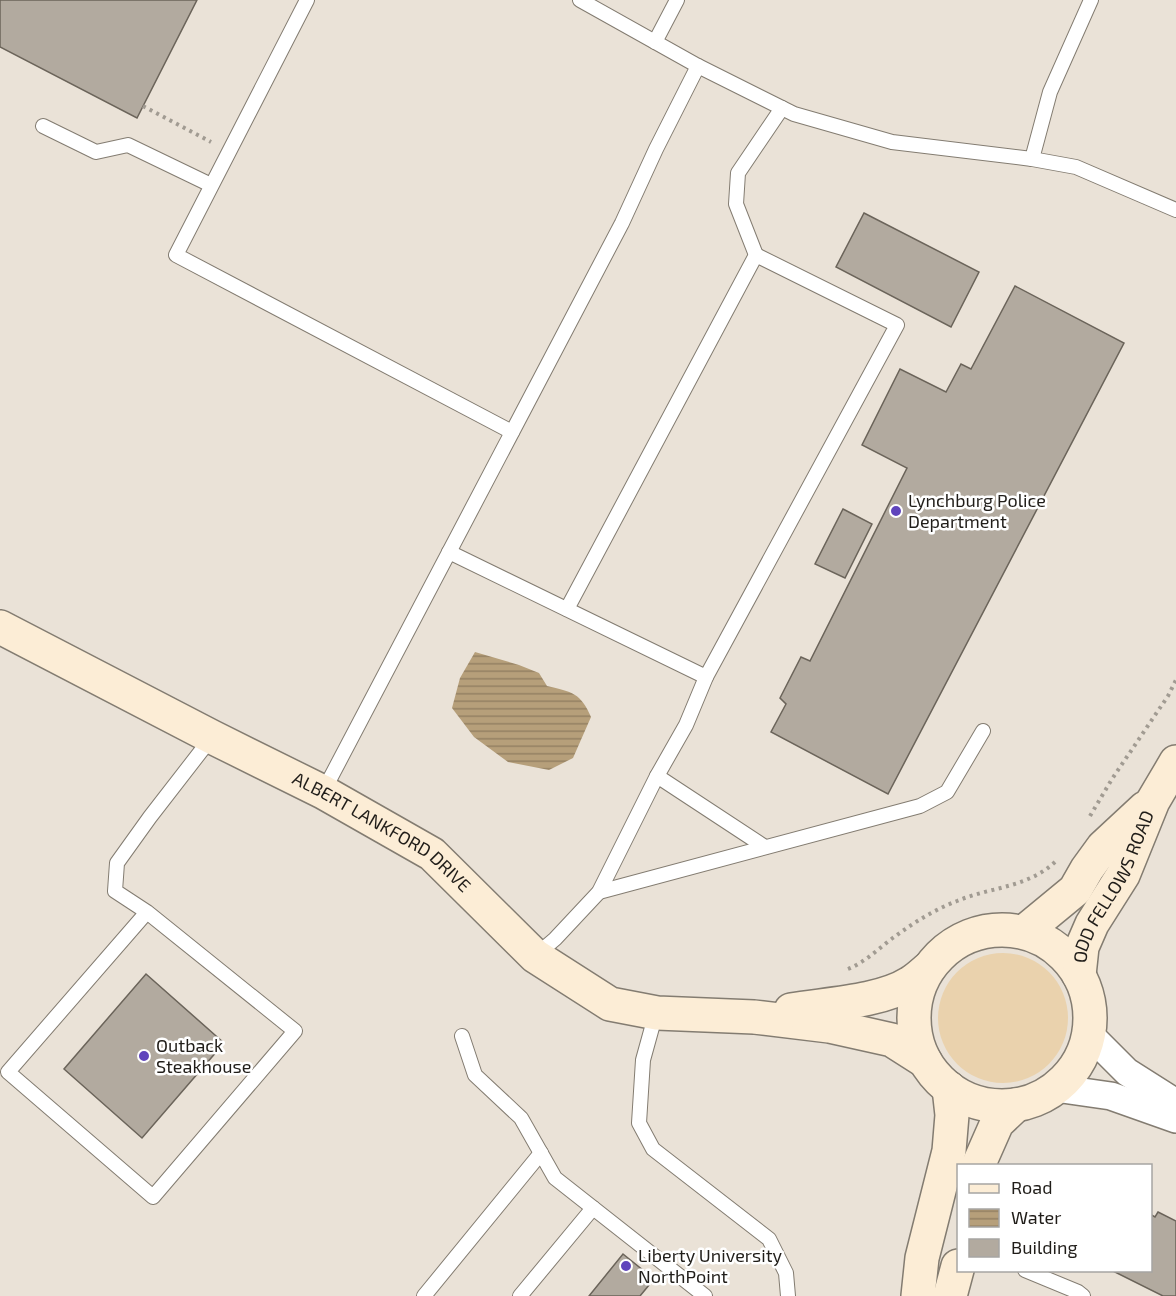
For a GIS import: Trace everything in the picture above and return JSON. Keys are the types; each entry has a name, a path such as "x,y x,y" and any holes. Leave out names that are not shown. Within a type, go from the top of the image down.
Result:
{"main road":[{"name":"ALBERT LANKFORD DRIVE","path":"0,627 323,792 432,854 535,956 610,1004 657,1013 754,1017 829,1026 892,1040 925,1060"},
{"name":"ODD FELLOWS ROAD","path":"1079,975 1082,947 1092,924 1123,875 1153,801 1176,762"},
{"name":"ODD FELLOWS ROAD","path":"1024,932 1075,890 1103,847 1153,801"},
{"path":"1006,929 1024,932 1056,948 1069,960 1079,975 1088,1002 1089,1034 1082,1055 1071,1073 1055,1088 1037,1099 1016,1105 994,1106 973,1102 949,1088 938,1078 925,1060 917,1040 914,1019 915,1001 920,984 940,954 970,935 988,930 1006,929"},
{"name":"ALBERT LANKFORD DRIVE","path":"754,1017 865,999 910,984 929,968"},
{"path":"918,1296 922,1258 949,1151 952,1115 949,1088"},
{"path":"979,1164 997,1123 1016,1105"},
{"path":"950,1296 957,1270"}],"street":[{"path":"1089,1034 1127,1072 1176,1102"},
{"path":"1055,1088 1111,1096 1176,1119"}],"lane":[{"path":"307,0 176,255 512,432"},
{"path":"580,0 698,66 794,114 892,142 1032,159 1076,167 1176,210"},
{"path":"655,42 677,0"},
{"path":"1032,159 1050,92 1091,0"},
{"path":"323,792 622,223 698,66"},
{"path":"535,956 555,939 599,892 657,776 686,725 706,676 897,325 756,255 736,204 738,173 782,108"},
{"path":"43,126 96,152 128,145 211,185"},
{"path":"567,609 756,255"},
{"path":"449,552 706,676"},
{"path":"599,892 920,806 947,792 983,731"},
{"path":"147,912 8,1072 153,1197 295,1031 147,912 114,891 117,863 212,737"},
{"path":"657,776 765,847"},
{"path":"657,1013 643,1060 639,1123 653,1149 769,1239 786,1273 788,1296"},
{"path":"462,1036 475,1076 521,1119 555,1178 705,1296"},
{"path":"424,1296 541,1153"},
{"path":"520,1296 593,1208"},
{"path":"1030,1272 1083,1296"}],"path":[{"path":"143,106 215,144"},
{"path":"1086,822 1168,696 1176,680"},
{"path":"843,971 852,968 898,934 943,906 960,899 1020,884 1037,876 1056,861"}],"shaded area":[{"path":"1003,953 1028,958 1049,972 1063,993 1068,1018 1063,1043 1049,1064 1028,1078 1003,1083 978,1078 957,1064 943,1043 938,1018 943,993 957,972 978,958"}],"water":[{"path":"475,652 539,673 547,686 569,692 579,698 591,717 573,758 549,770 508,762 474,737 452,708 460,678"}],"building":[{"path":"0,0 197,0 137,118 0,47"},
{"path":"864,213 979,272 951,327 836,267"},
{"path":"1015,286 1124,343 888,794 771,732 786,704 780,698 801,657 810,661 907,468 862,445 900,369 946,392 961,364 971,369"},
{"path":"843,509 872,524 845,578 815,564"},
{"name":"Outback Steakhouse","path":"146,974 224,1043 142,1138 64,1069"},
{"path":"1158,1212 1176,1221 1176,1296 1163,1296 1115,1272 1152,1272 1152,1215 1155,1217"},
{"name":"Liberty University NorthPoint","path":"623,1254 654,1279 640,1296 589,1296"}],"place":[{"name":"Lynchburg Police Department","path":"896,511"},
{"name":"Outback Steakhouse","path":"144,1056"},
{"name":"Liberty University NorthPoint","path":"626,1266"}]}
